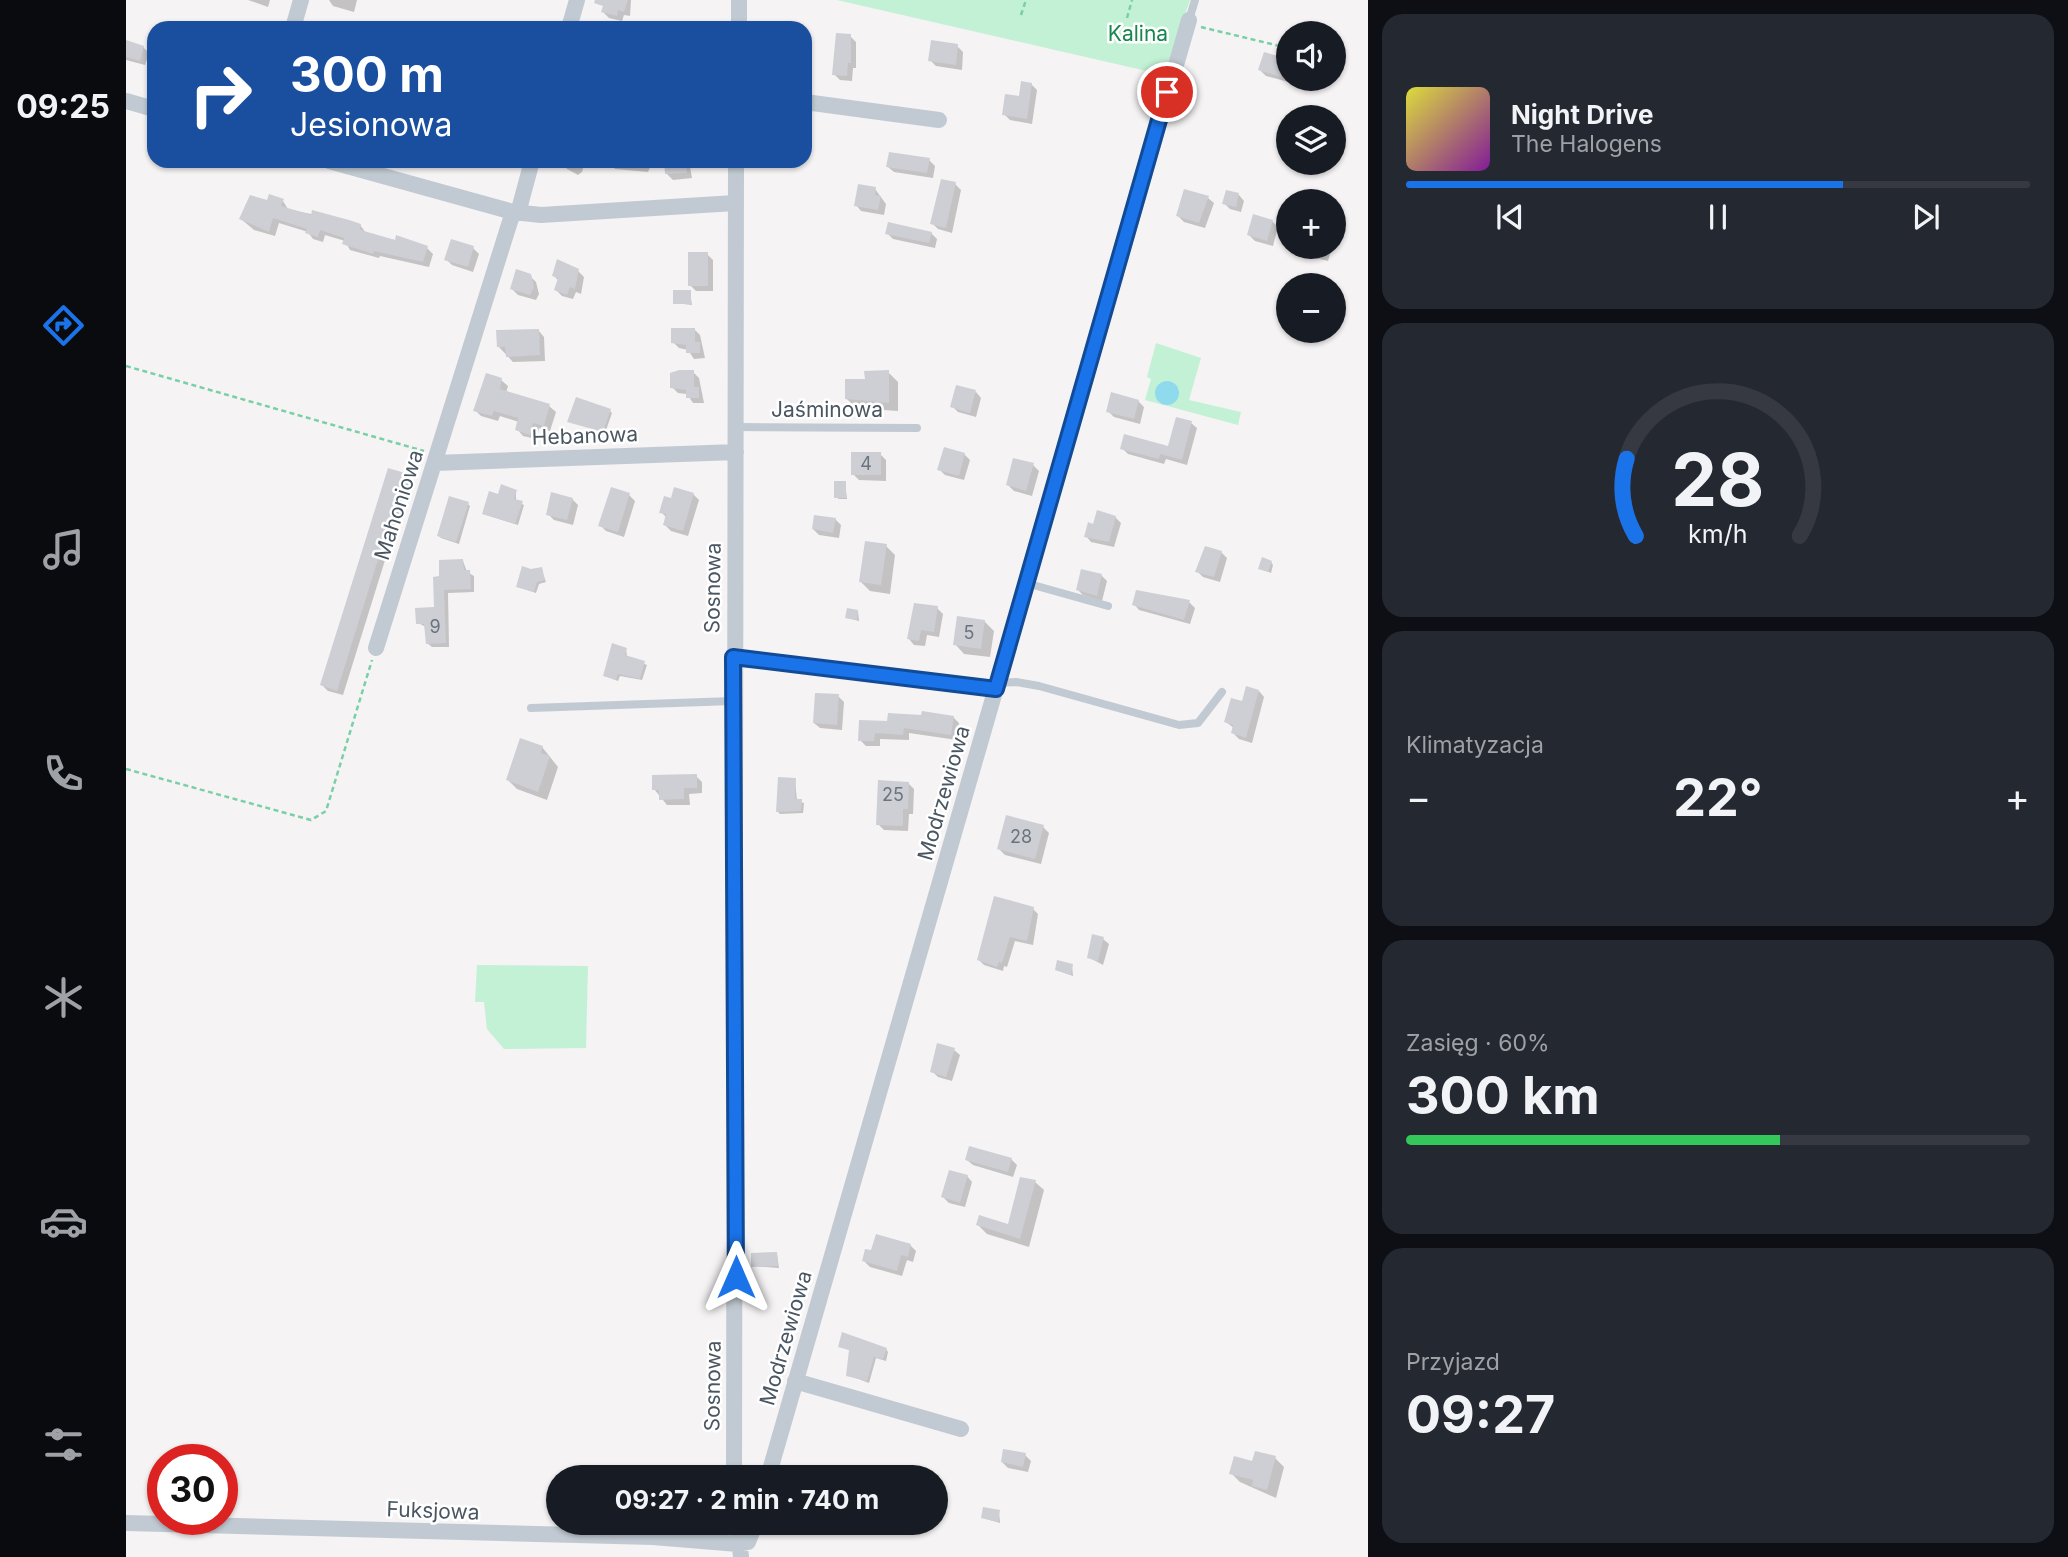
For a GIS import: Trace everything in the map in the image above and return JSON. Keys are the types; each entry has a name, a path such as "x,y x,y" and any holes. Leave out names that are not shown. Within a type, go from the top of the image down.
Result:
{"street":[{"path":"295,21 301,0"},
{"path":"571,21 577,0"},
{"path":"739,0 739,21"},
{"name":"Modrzewiowa","path":"771,1465 1189,22"},
{"path":"126,101 147,107"},
{"path":"812,103 939,120"},
{"path":"355,168 516,212 541,215 735,203"},
{"name":"Mahoniowa","path":"376,648 530,168"},
{"name":"Sosnowa","path":"734,1465 733,657 738,232 736,168"},
{"name":"Hebanowa","path":"436,459 736,452"},
{"path":"795,1381 961,1429"},
{"name":"Fuksjowa","path":"126,1523 653,1537 740,1550"},
{"path":"740,1550 751,1535"}],"lane":[{"name":"Modrzewiowa","path":"1189,22 1195,0"},
{"name":"Jaśminowa","path":"736,427 917,428"},
{"path":"1026,583 1108,606"},
{"path":"733,657 997,686 1016,682 1180,725 1198,723 1222,692"},
{"path":"531,708 733,701"}],"path":[{"path":"1021,15 1026,0"},
{"path":"1127,18 1132,0"},
{"path":"1189,22 1276,45"},
{"path":"126,366 436,459"},
{"path":"126,769 311,820 327,811 376,648"}],"green space":[{"name":"Kalina","path":"837,0 1190,0 1164,75"},
{"path":"1156,343 1201,358 1189,400 1241,412 1238,425 1145,400 1151,379 1147,377"},
{"path":"477,965 588,966 586,1048 504,1049 487,1029 484,1002 475,1002"}],"water":[{"path":"1167,381 1178,388 1179,393 1172,404 1167,405 1156,398 1155,393 1162,382"}],"building":[{"path":"595,0 628,0 624,12 618,10 617,16 601,12 603,6 594,3"},
{"path":"836,33 851,34 851,63 848,63 847,76 832,75"},
{"path":"126,40 144,46 140,61 126,57"},
{"path":"931,40 958,44 956,65 928,61"},
{"path":"1264,52 1276,56 1276,75 1258,70"},
{"path":"1021,81 1032,83 1027,119 1002,115 1005,94 1019,96"},
{"path":"889,152 930,158 927,173 886,167"},
{"path":"665,168 687,168 687,173 665,174"},
{"path":"941,179 956,182 946,228 930,224"},
{"path":"858,184 876,187 875,195 881,196 878,210 854,206"},
{"path":"1184,189 1209,196 1199,223 1176,216"},
{"path":"1226,190 1239,193 1236,207 1222,204"},
{"path":"269,194 284,199 281,206 311,215 312,210 349,220 361,224 360,229 364,231 395,240 396,235 428,246 423,262 374,251 373,254 342,244 344,238 320,230 318,237 305,233 307,229 273,218 269,232 239,219 250,195 267,200"},
{"path":"1253,214 1273,220 1267,241 1247,235"},
{"path":"888,222 932,232 929,243 885,234"},
{"path":"451,239 474,246 468,267 444,260"},
{"path":"688,252 708,252 708,286 688,286"},
{"path":"557,259 579,269 575,289 570,287 567,295 554,290 558,278 552,276"},
{"path":"516,269 531,274 534,287 530,295 510,289"},
{"path":"673,290 691,290 691,304 673,304"},
{"path":"671,328 695,328 695,342 700,342 700,353 686,353 686,345 671,343"},
{"path":"539,329 540,355 506,357 505,347 497,347 496,330"},
{"path":"694,370 694,387 699,387 699,398 686,398 686,390 670,388 670,373"},
{"path":"889,370 889,403 845,399 845,379 865,379 864,371"},
{"path":"486,373 502,378 500,389 550,404 544,426 533,423 530,435 515,430 518,418 494,411 492,416 473,411"},
{"path":"956,385 976,390 970,413 950,407"},
{"path":"1111,392 1139,400 1134,419 1106,412"},
{"path":"576,397 611,409 603,432 567,422"},
{"path":"1176,417 1192,421 1182,460 1160,454 1159,459 1120,449 1124,434 1168,446"},
{"path":"944,447 965,453 959,476 937,470"},
{"path":"851,452 881,452 881,475 851,475"},
{"path":"1013,458 1034,463 1026,491 1006,485"},
{"path":"388,468 405,473 337,691 320,685"},
{"path":"834,481 846,481 846,498 834,498"},
{"path":"501,484 517,490 514,499 523,501 515,524 482,514 489,491 498,494"},
{"path":"611,487 630,493 618,532 598,526"},
{"path":"674,487 694,493 683,531 663,525 666,514 659,513 664,496 671,498"},
{"path":"551,492 573,498 567,520 546,515"},
{"path":"449,496 469,502 456,542 437,536"},
{"path":"1097,510 1116,516 1109,542 1084,537 1088,522 1093,524"},
{"path":"814,515 836,518 833,533 812,529"},
{"path":"865,541 887,544 881,585 859,582"},
{"path":"1205,546 1222,551 1214,577 1195,572"},
{"path":"1262,557 1272,561 1268,572 1258,569"},
{"path":"463,559 464,570 470,570 471,589 444,590 446,643 426,644 424,624 416,624 415,608 434,607 433,577 439,576 439,560"},
{"path":"522,566 531,569 542,567 545,580 537,582 534,592 516,587"},
{"path":"1081,569 1102,574 1097,596 1076,590"},
{"path":"1136,590 1190,600 1184,620 1132,605"},
{"path":"914,603 938,606 934,632 921,630 919,641 907,639"},
{"path":"847,608 858,610 857,620 845,618"},
{"path":"957,616 985,620 981,649 953,645"},
{"path":"612,643 627,648 625,655 645,661 640,679 618,674 616,680 603,676"},
{"path":"1246,686 1259,690 1246,738 1231,733 1233,725 1224,722 1231,698 1242,701"},
{"path":"815,693 839,694 837,725 813,723"},
{"path":"922,711 954,716 951,735 904,728 903,735 875,733 874,741 858,741 859,720 887,721 888,713 921,715"},
{"path":"520,738 543,746 541,753 550,756 538,792 506,780"},
{"path":"697,774 697,788 684,788 684,799 659,800 659,790 652,790 652,775"},
{"path":"778,777 796,778 795,799 802,799 801,811 776,812"},
{"path":"878,780 909,782 908,809 903,809 903,826 876,825"},
{"path":"1006,815 1044,825 1035,859 997,849"},
{"path":"994,896 1034,907 1027,941 1010,937 1002,963 999,962 997,967 977,960"},
{"path":"1092,934 1104,937 1098,961 1087,958"},
{"path":"1057,960 1073,964 1071,975 1055,970"},
{"path":"937,1043 955,1048 946,1077 930,1072"},
{"path":"969,1146 1012,1158 1008,1172 965,1160"},
{"path":"949,1170 968,1175 960,1203 941,1197"},
{"path":"1020,1177 1036,1180 1020,1239 976,1225 979,1215 1008,1224"},
{"path":"876,1234 911,1244 908,1257 901,1255 897,1271 862,1261 865,1249 871,1250"},
{"path":"777,1252 778,1266 751,1267 751,1253"},
{"path":"842,1332 887,1348 883,1359 874,1357 867,1381 846,1376 849,1350 838,1347"},
{"path":"1003,1449 1026,1453 1023,1467 1001,1462"},
{"path":"1255,1451 1276,1456 1267,1490 1252,1486 1253,1480 1229,1474 1234,1456 1252,1461"},
{"path":"983,1507 1000,1510 998,1522 981,1518"}],"route":[{"path":"736,1277 733,657 996,689 1167,92"}]}
